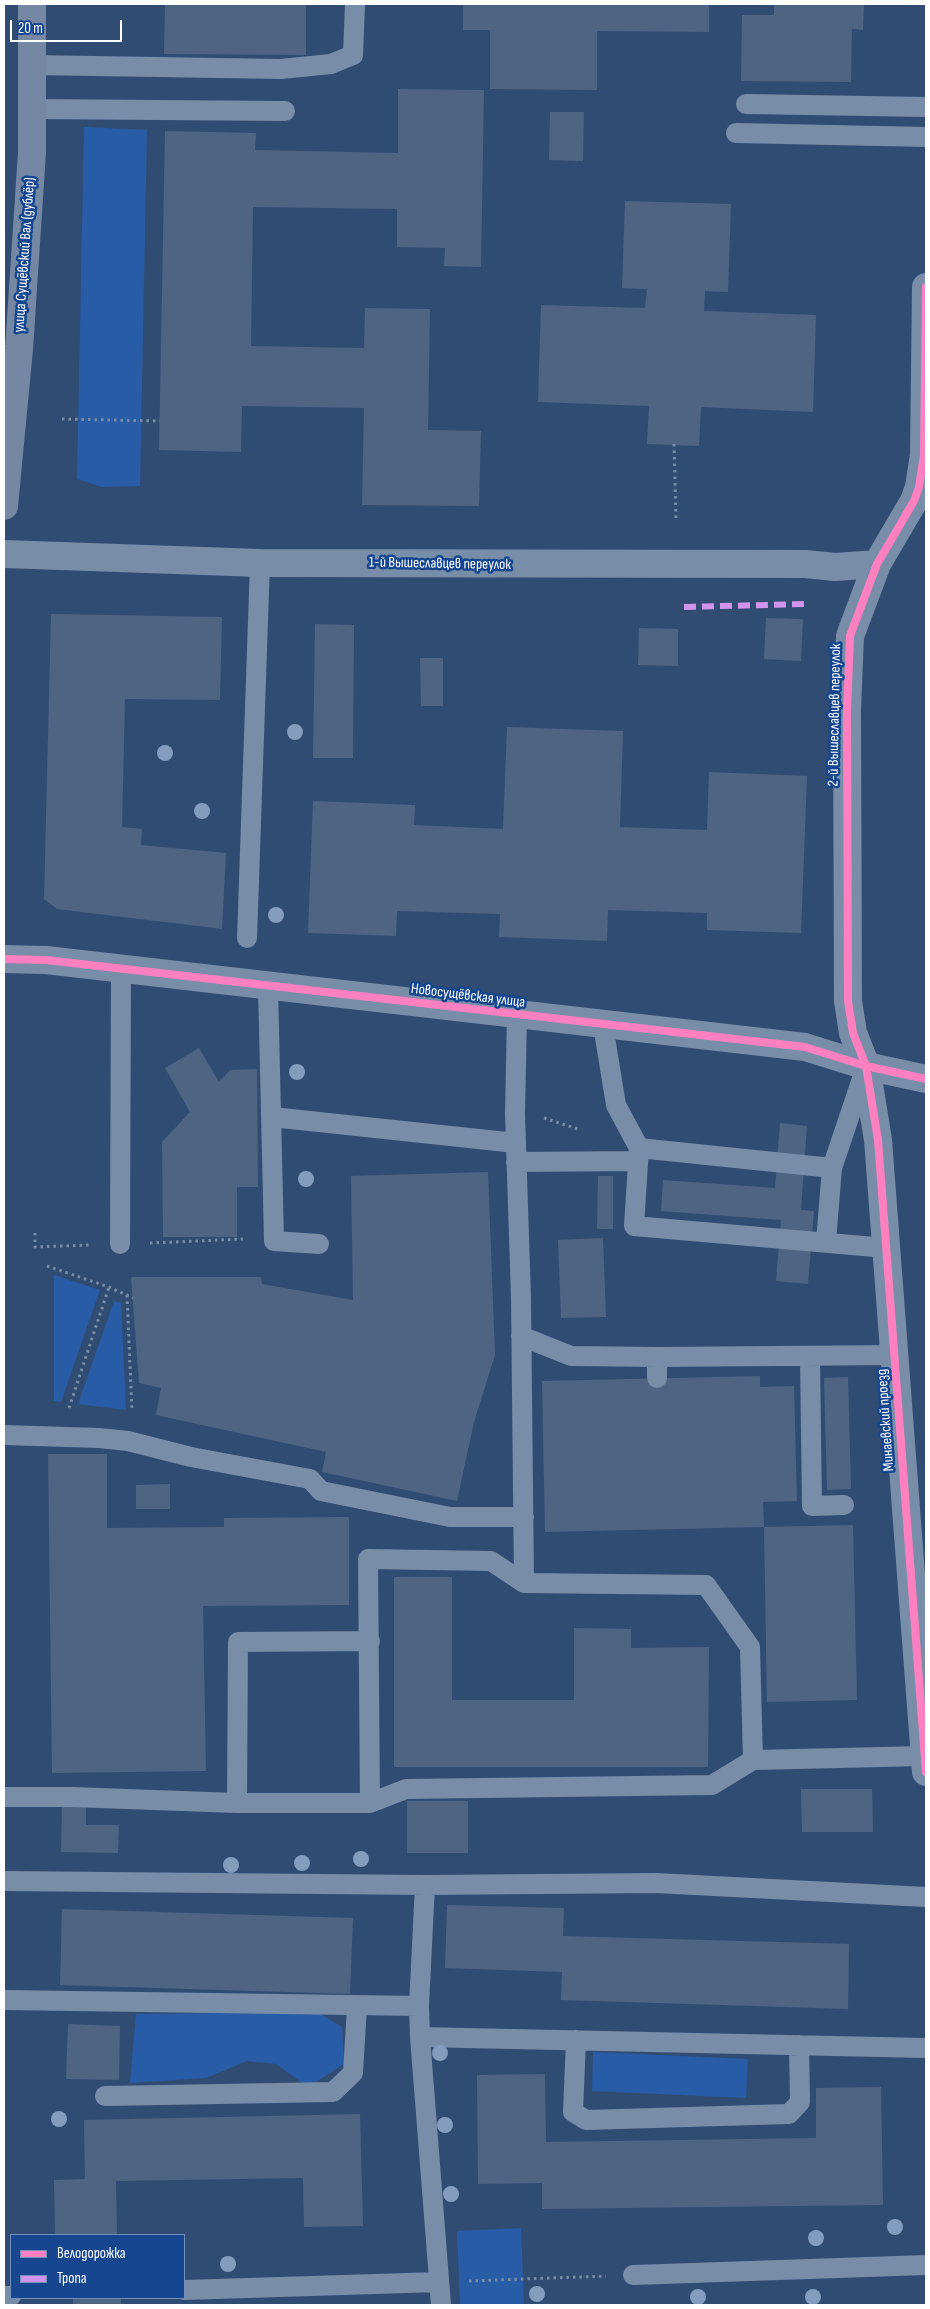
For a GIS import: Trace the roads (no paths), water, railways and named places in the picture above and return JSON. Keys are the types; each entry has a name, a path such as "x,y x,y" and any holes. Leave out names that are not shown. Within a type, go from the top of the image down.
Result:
{"main road":[{"name":"улица Сущёвский Вал (дублёр)","path":"4,506 19,349 32,152 32,4"}],"street":[{"name":"2-й Вышеславцев переулок","path":"866,1066 853,1034 848,1001 846,710 850,636 877,564 920,501 926,397 926,287"},
{"name":"1-й Вышеславцев переулок","path":"4,554 260,563 805,564 834,567 877,564"},
{"name":"Новосущёвская улица","path":"4,960 46,960 805,1047 866,1066 926,1079"},
{"name":"Минаевский проезд","path":"866,1066 878,1140 895,1355 919,1586 926,1764"}],"lane":[{"path":"32,65 281,69 331,64 353,55 355,4"},
{"path":"746,104 926,107"},
{"path":"32,109 284,111"},
{"path":"736,134 926,137"},
{"path":"247,938 260,563"},
{"path":"120,1244 121,970"},
{"path":"268,986 274,1241 319,1244"},
{"path":"517,1015 516,1153 522,1298 524,1583"},
{"path":"603,1025 616,1105 638,1155 634,1226 886,1248"},
{"path":"826,1242 832,1168 866,1066"},
{"path":"272,1117 516,1153 638,1155 832,1168"},
{"path":"521,1336 571,1356 895,1355"},
{"path":"810,1356 812,1506 844,1505"},
{"path":"657,1357 658,1378"},
{"path":"4,1435 99,1438 128,1442 191,1457 310,1479 321,1491 450,1517 524,1517"},
{"path":"370,1802 368,1559 491,1561 524,1583 706,1586 750,1647 753,1760"},
{"path":"237,1803 238,1642 370,1641"},
{"path":"4,1797 72,1797 237,1803 370,1802 406,1789 712,1785 753,1760 926,1764"},
{"path":"4,1881 425,1885 656,1883 926,1897"},
{"path":"425,1885 419,2006 420,2037 441,2305"},
{"path":"4,2000 419,2006"},
{"path":"106,2096 333,2092 353,2074 357,2006"},
{"path":"420,2037 926,2048"},
{"path":"576,2040 574,2112 586,2120 789,2114 800,2102 799,2045"},
{"path":"633,2275 926,2265"},
{"path":"185,2290 439,2282"}]}
